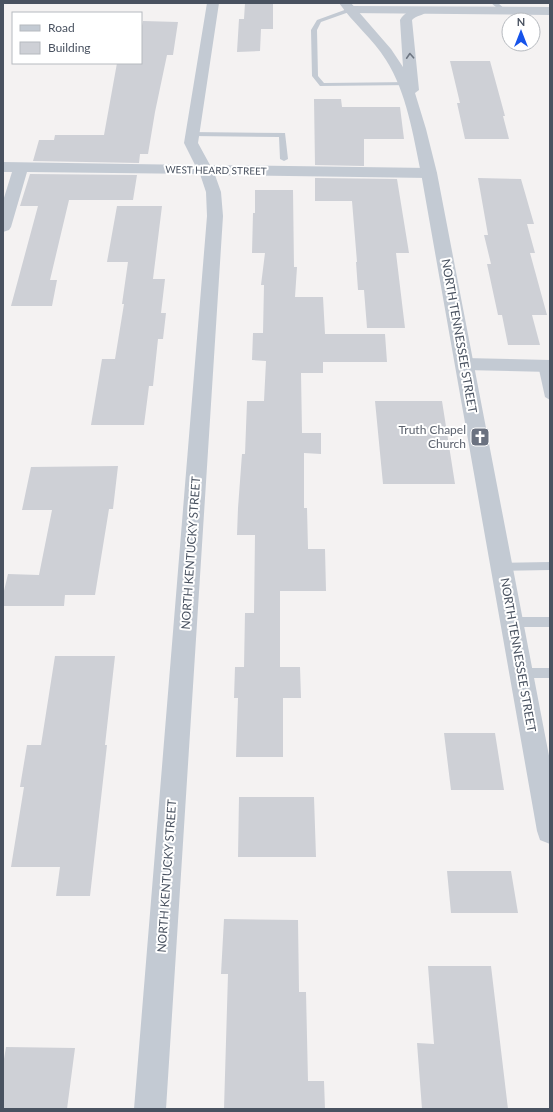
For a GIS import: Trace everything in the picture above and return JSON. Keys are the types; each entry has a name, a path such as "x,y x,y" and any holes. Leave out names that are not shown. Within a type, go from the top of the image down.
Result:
{"street":[{"name":"NORTH KENTUCKY STREET","path":"150,1109 215,216 212,185 206,170 196,155 191,143 213,3"},
{"path":"348,7 421,11 550,11"},
{"name":"NORTH TENNESSEE STREET","path":"348,7 376,38 393,60 408,84 412,109 419,128 429,173 550,831"},
{"path":"408,84 406,20 410,15 421,11"},
{"name":"WEST HEARD STREET","path":"3,167 429,173"},
{"path":"3,227 21,168"},
{"path":"464,364 546,366"}],"lane":[{"path":"494,3 504,11"},
{"path":"348,7 320,21 314,30 315,76 322,85 408,84"},
{"path":"192,134 282,136 284,159"},
{"path":"546,366 550,397"},
{"path":"501,567 550,566"},
{"path":"512,622 550,622"},
{"path":"521,673 550,673"}],"building":[{"path":"245,3 273,3 273,29 261,29 260,51 237,52 239,19 244,19"},
{"path":"143,21 178,22 173,55 167,55 148,154 140,154 139,163 33,161 39,140 54,140 55,135 104,135 117,64 142,64"},
{"path":"450,61 490,61 505,116 503,116 509,139 465,139 457,103 460,103"},
{"path":"314,99 341,99 342,107 400,107 404,139 364,139 364,166 315,165"},
{"path":"30,174 137,175 133,200 69,200 50,280 57,280 52,306 11,306 38,206 20,206"},
{"path":"315,178 397,179 409,253 396,253 405,328 367,328 364,290 358,290 352,201 315,201"},
{"path":"478,178 521,179 534,224 527,224 535,253 530,253 547,315 532,315 540,345 508,345 502,315 498,315 487,264 491,264 484,235 488,235"},
{"path":"255,190 293,190 294,267 297,267 295,297 323,297 325,334 385,334 387,362 323,362 323,373 301,373 302,433 321,433 321,454 304,453 304,508 307,508 308,549 325,549 326,591 280,591 280,667 300,667 301,698 283,698 283,757 236,757 238,698 234,698 235,667 244,667 245,613 254,613 255,535 237,535 242,454 245,454 247,401 264,401 266,361 252,360 253,333 263,333 264,285 261,285 265,253 252,253"},
{"path":"117,206 162,206 153,279 165,279 161,313 166,313 163,339 158,339 153,386 149,386 144,425 91,425 102,359 115,359 124,304 122,304 128,262 107,262"},
{"path":"375,401 442,401 455,484 383,484"},
{"path":"118,466 113,509 109,509 95,595 65,595 64,606 3,606 3,595 8,574 39,575 52,510 22,510 31,467"},
{"path":"55,656 115,656 105,745 107,745 90,896 56,896 60,867 11,867 24,787 20,787 27,745 41,745"},
{"path":"444,733 495,733 504,790 451,790"},
{"path":"239,797 314,797 316,857 238,857"},
{"path":"447,871 511,871 518,913 451,913"},
{"path":"224,919 298,920 299,992 306,992 308,1081 324,1081 325,1109 224,1109 228,974 221,974"},
{"path":"428,966 491,966 508,1109 422,1109 417,1043 434,1044"},
{"path":"6,1047 75,1048 67,1109 3,1109 3,1065"}],"place":[{"name":"Truth Chapel Church","path":"480,437"}]}
